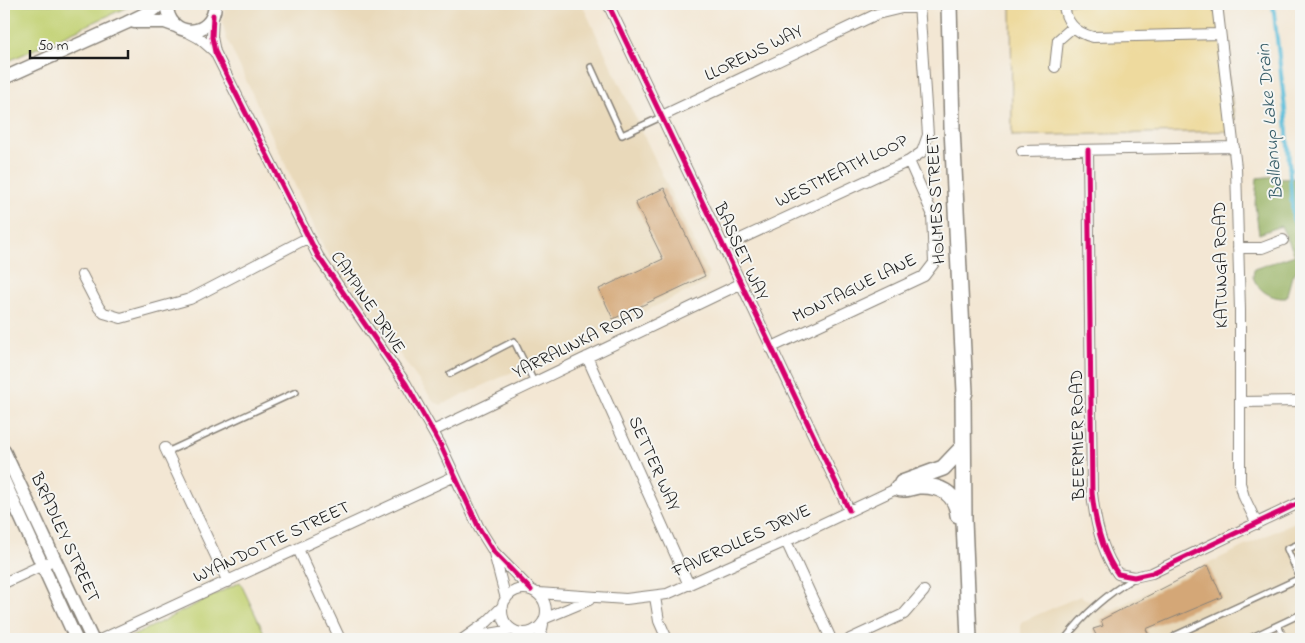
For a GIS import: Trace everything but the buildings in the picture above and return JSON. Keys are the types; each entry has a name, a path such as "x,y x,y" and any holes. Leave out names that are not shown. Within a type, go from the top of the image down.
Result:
{"main road":[{"name":"HOLMES STREET","path":"949,4 952,128 965,392 963,398 962,448 969,639"},
{"name":"HOLMES STREET","path":"965,392 969,398 972,462 975,639"},
{"path":"898,488 901,484 913,478 944,468 962,448"},
{"path":"898,488 933,486 953,497 957,503 959,528 958,593 968,620"}],"street":[{"path":"4,78 126,23 155,9 160,4"},
{"path":"167,4 167,14 180,28"},
{"name":"BASSET WAY","path":"608,4 770,348 849,510"},
{"path":"1064,4 1066,17 1073,27 1082,34 1094,37 1220,34"},
{"name":"KATUNGA ROAD","path":"1216,4 1234,147 1238,248 1240,483 1244,497 1257,524"},
{"name":"LLORENS WAY","path":"662,116 877,14 919,6"},
{"name":"WESTMEATH LOOP","path":"723,247 909,161 922,152 928,135 919,6"},
{"path":"126,23 147,20 165,22 180,28 199,29 206,25 215,8"},
{"name":"CAMPINE DRIVE","path":"215,8 212,37 215,52 318,256 406,384 494,552 534,592"},
{"path":"1055,67 1058,40 1073,27"},
{"name":"CAMPINE DRIVE","path":"180,28 199,38 215,52"},
{"path":"1022,151 1234,147"},
{"name":"BEERMIER ROAD","path":"1088,150 1092,493 1094,510 1107,559 1118,574 1134,577"},
{"name":"MONTAGUE LANE","path":"770,348 924,276 930,270 934,258 932,213 909,161"},
{"path":"82,275 99,308 104,313 121,318 190,299 309,237"},
{"path":"1238,248 1262,248 1283,240"},
{"name":"YARRALINKA ROAD","path":"432,431 740,284"},
{"name":"SETTER WAY","path":"588,357 689,585"},
{"path":"1240,402 1301,401"},
{"path":"166,450 228,582"},
{"name":"BRADLEY STREET","path":"4,451 92,639"},
{"name":"WYANDOTTE STREET","path":"102,639 455,476"},
{"name":"BRADLEY STREET","path":"4,481 41,566 76,639"},
{"name":"FAVEROLLES DRIVE","path":"534,592 592,598 626,599 655,597 689,585 898,488"},
{"path":"1134,577 1152,573 1301,502"},
{"path":"786,541 831,639"},
{"path":"298,549 340,639"},
{"name":"CAMPINE DRIVE","path":"494,552 504,603"},
{"path":"4,583 54,560"},
{"path":"464,639 517,590 534,592 546,604 540,639"},
{"path":"850,639 904,614 924,591"},
{"path":"655,597 659,621 667,639"},
{"name":"FAVEROLLES DRIVE","path":"544,621 559,610 592,598"},
{"path":"504,603 504,621 519,634"},
{"path":"464,639 489,632 519,634 532,632 544,621"}],"lane":[{"path":"591,68 622,135 662,116"},
{"path":"450,374 514,341 534,383"},
{"path":"166,450 296,392"},
{"path":"1172,639 1176,635 1300,579 1287,549 1301,543"},
{"path":"1065,639 1077,623 1109,593 1134,577"},
{"path":"1248,639 1301,614"},
{"path":"1278,625 1284,639"}],"shaded area":[{"path":"226,4 582,4 709,274 706,283 441,405 434,402 325,250 226,37 222,20"},
{"path":"1301,519 1301,639 1021,639 1021,622 1080,596 1109,611"}],"green space":[{"path":"4,4 134,4 4,63"},
{"path":"1276,176 1278,179 1301,178 1301,266 1292,276 1286,298 1266,293 1258,286 1253,277 1254,269 1295,255 1281,226 1259,234 1255,205 1257,178"},
{"path":"240,582 267,639 127,639"}],"sand":[{"path":"1011,4 1219,4 1236,131 1012,136"}],"waterway":[{"name":"Ballanup Lake Drain","path":"1273,4 1286,118 1293,219 1301,235"}],"cycle path":[{"path":"608,4 849,510"},
{"path":"213,15 212,37 215,52 318,256 406,384 441,446 479,528 494,552 531,590"},
{"path":"1088,150 1092,493 1103,546 1112,565 1118,574 1134,577 1152,573 1301,502"}]}
